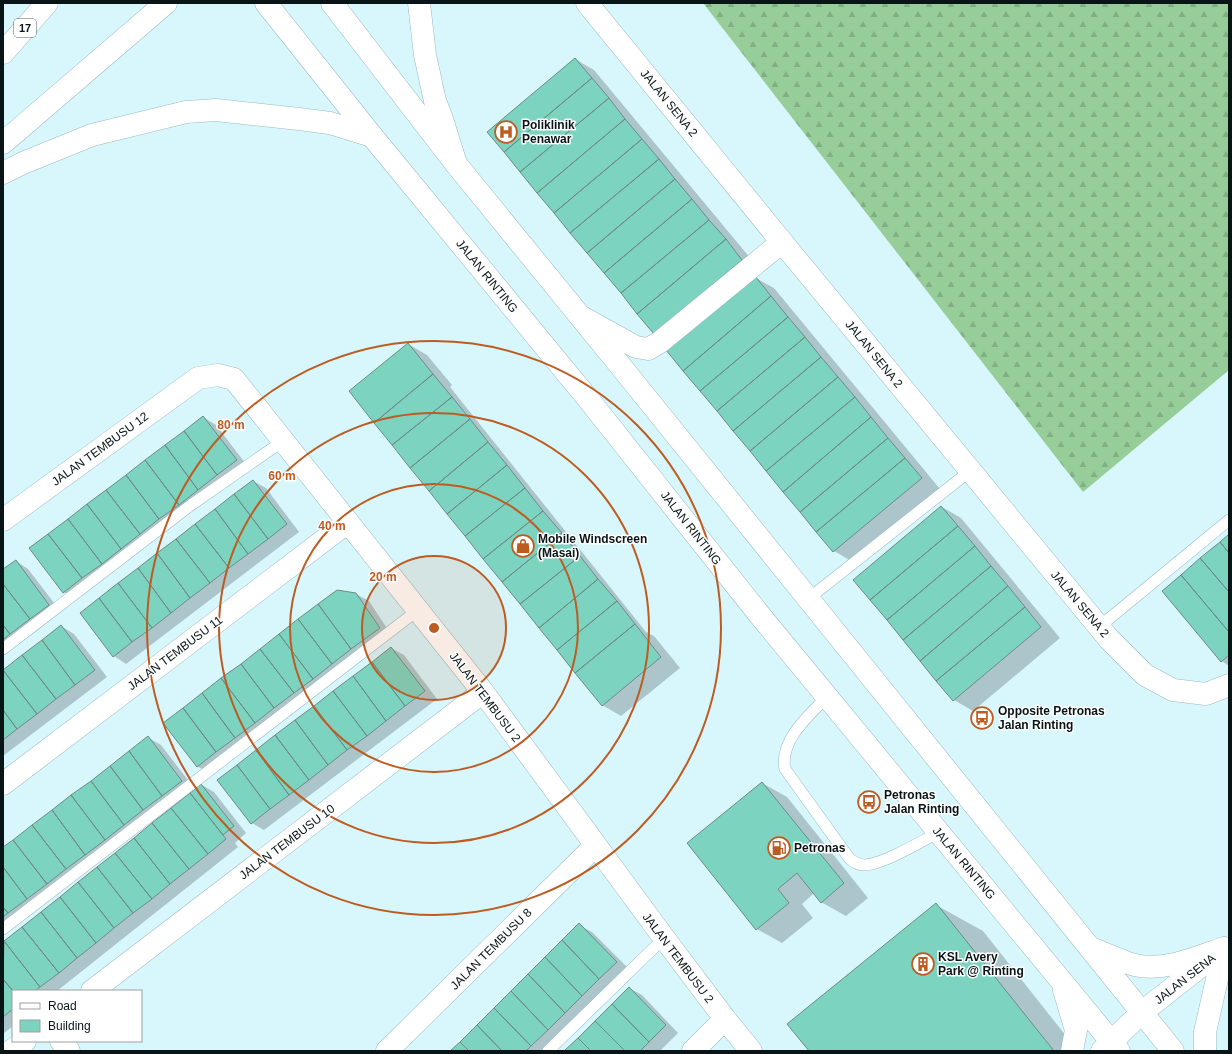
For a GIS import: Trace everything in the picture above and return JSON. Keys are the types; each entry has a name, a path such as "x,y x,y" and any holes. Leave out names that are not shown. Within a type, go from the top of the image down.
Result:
{"main road":[{"name":"17","path":"3,53 47,3"},
{"path":"3,143 166,3"},
{"name":"JALAN RINTING","path":"266,3 372,136 589,400 758,613 1060,977 1111,1048"},
{"path":"332,3 456,164 1141,1014 1173,1051"},
{"path":"420,3 425,55 435,101 456,164"},
{"name":"JALAN SENA 2","path":"587,3 1109,639 1145,675 1173,690 1206,694 1229,685"},
{"path":"3,174 23,163 92,135 186,112 216,110 330,123 372,136"},
{"path":"580,316 636,347 648,349 660,342 782,242"},
{"name":"JALAN TEMBUSU 2","path":"198,378 218,375 234,378 483,692 595,846 725,1019 751,1051"},
{"name":"JALAN TEMBUSU 12","path":"3,520 198,378"},
{"name":"JALAN TEMBUSU 11","path":"3,784 348,522"},
{"name":"JALAN TEMBUSU 10","path":"93,990 483,692"},
{"name":"JALAN TEMBUSU 8","path":"387,1051 595,846"},
{"path":"1087,946 1133,964 1156,967 1185,961 1226,946"},
{"path":"1206,1051 1205,1032 1226,946"},
{"name":"JALAN SENA","path":"1111,1048 1141,1014 1226,946"},
{"path":"1060,977 1076,1030 1072,1051"},
{"path":"693,1051 725,1019"},
{"path":"11,1051 24,1042"},
{"path":"62,1042 68,1051"}],"lane":[{"path":"3,649 190,504 284,441"},
{"path":"808,599 970,471"},
{"path":"1099,627 1229,520"},
{"path":"3,929 418,610"},
{"path":"827,697 789,741 784,754 784,764 785,769 849,858 858,864 873,864 939,832"},
{"path":"548,1051 664,938"}],"green space":[{"path":"703,3 1229,3 1229,370 1083,492"}],"building":[{"path":"575,58 592,78 504,152 487,132"},
{"path":"592,78 609,98 520,172 504,152"},
{"path":"609,98 625,119 537,193 520,172"},
{"path":"625,119 642,139 554,213 537,193"},
{"path":"642,139 659,159 570,233 554,213"},
{"path":"659,159 675,179 587,253 570,233"},
{"path":"675,179 692,199 604,273 587,253"},
{"path":"692,199 709,220 621,293 604,273"},
{"path":"709,220 726,239 637,314 621,293"},
{"path":"726,239 742,260 654,334 637,314"},
{"path":"755,276 771,296 683,371 666,350"},
{"path":"771,296 788,317 700,391 683,371"},
{"path":"788,317 805,337 717,411 700,391"},
{"path":"805,337 821,357 733,431 717,411"},
{"path":"408,343 433,374 374,423 349,391"},
{"path":"821,357 838,377 750,451 733,431"},
{"path":"433,374 452,397 392,445 374,423"},
{"path":"838,377 855,397 766,471 750,451"},
{"path":"452,397 470,419 410,468 392,445"},
{"path":"855,397 871,417 783,492 766,471"},
{"path":"203,416 237,460 217,475 184,431"},
{"path":"871,417 888,438 800,512 783,492"},
{"path":"470,419 488,442 429,491 410,468"},
{"path":"184,431 217,475 198,490 165,445"},
{"path":"888,438 905,458 816,532 800,512"},
{"path":"488,442 507,465 447,514 429,491"},
{"path":"165,445 198,490 179,505 145,460"},
{"path":"905,458 922,478 833,552 816,532"},
{"path":"145,460 179,505 159,519 126,475"},
{"path":"507,465 525,488 465,536 447,514"},
{"path":"126,475 159,519 140,534 106,490"},
{"path":"253,480 287,524 268,539 234,494"},
{"path":"525,488 543,511 483,559 465,536"},
{"path":"106,490 140,534 121,549 87,504"},
{"path":"234,494 268,539 248,554 215,509"},
{"path":"87,504 121,549 102,564 68,519"},
{"path":"941,506 958,526 870,600 853,580"},
{"path":"215,509 248,554 229,568 195,524"},
{"name":"Mobile Windscreen (Masai)","path":"543,511 562,533 502,582 483,559"},
{"path":"68,519 102,564 82,578 48,534"},
{"path":"195,524 229,568 210,583 176,539"},
{"path":"958,526 975,546 887,620 870,600"},
{"path":"562,533 580,556 520,604 502,582"},
{"path":"48,534 82,578 63,593 29,548"},
{"path":"1229,534 1229,553 1220,542"},
{"path":"176,539 210,583 190,598 157,553"},
{"path":"1220,542 1229,553 1229,592 1200,558"},
{"path":"975,546 991,566 903,640 887,620"},
{"path":"157,553 190,598 171,613 138,568"},
{"path":"580,556 598,579 539,628 520,604"},
{"path":"1200,558 1229,592 1229,632 1181,575"},
{"path":"16,560 49,605 30,619 3,584 3,569"},
{"path":"991,566 1008,586 920,661 903,640"},
{"path":"138,568 171,613 152,628 118,583"},
{"path":"1181,575 1229,632 1229,655 1221,662 1162,591"},
{"path":"598,579 617,601 557,650 539,628"},
{"path":"118,583 152,628 132,642 99,598"},
{"path":"3,584 30,619 10,634 3,625"},
{"path":"1008,586 1025,607 936,681 920,661"},
{"path":"337,590 356,593 380,628 351,649 318,604"},
{"path":"99,598 132,642 113,657 80,613"},
{"path":"617,601 635,624 575,673 557,650"},
{"path":"318,604 351,649 332,664 298,619"},
{"path":"1025,607 1041,627 953,701 936,681"},
{"path":"298,619 332,664 313,679 279,634"},
{"path":"635,624 661,657 602,706 575,673"},
{"path":"3,625 10,634 3,640"},
{"path":"61,625 95,670 75,685 42,640"},
{"path":"279,634 313,679 294,693 260,649"},
{"path":"42,640 75,685 56,699 22,655"},
{"path":"391,647 425,691 405,706 372,662"},
{"path":"260,649 294,693 274,708 241,664"},
{"path":"22,655 56,699 37,714 3,670"},
{"path":"372,662 405,706 386,721 353,676"},
{"path":"241,664 274,708 255,723 221,678"},
{"path":"3,670 37,714 17,729 3,710"},
{"path":"353,676 386,721 367,736 333,691"},
{"path":"221,678 255,723 235,738 202,693"},
{"path":"333,691 367,736 347,750 314,706"},
{"path":"202,693 235,738 216,752 183,708"},
{"path":"314,706 347,750 328,765 295,720"},
{"path":"183,708 216,752 197,767 163,723"},
{"path":"3,710 17,729 3,740"},
{"path":"295,720 328,765 309,780 275,735"},
{"path":"275,735 309,780 289,795 256,750"},
{"path":"148,736 182,781 162,796 129,751"},
{"path":"256,750 289,795 270,809 237,765"},
{"path":"129,751 162,796 143,810 110,766"},
{"path":"237,765 270,809 251,824 217,780"},
{"path":"110,766 143,810 124,825 91,781"},
{"path":"91,781 124,825 105,840 71,795"},
{"path":"762,782 844,883 821,903 797,873 778,889 789,903 756,930 687,843"},
{"path":"201,784 234,826 223,835 190,793"},
{"path":"190,793 226,839 208,854 171,808"},
{"path":"71,795 105,840 85,855 52,810"},
{"path":"171,808 208,854 189,869 152,823"},
{"path":"52,810 85,855 66,869 32,825"},
{"path":"152,823 189,869 170,884 134,838"},
{"path":"32,825 66,869 47,884 13,840"},
{"path":"134,838 170,884 152,899 115,853"},
{"path":"13,840 47,884 27,899 3,867 3,847"},
{"path":"115,853 152,899 133,913 97,867"},
{"path":"3,867 27,899 8,913 3,907"},
{"path":"97,867 133,913 114,928 78,882"},
{"path":"78,882 114,928 96,943 60,897"},
{"path":"60,897 96,943 77,958 41,912"},
{"name":"KSL Avery Park @ Rinting","path":"936,903 1054,1051 809,1051 787,1024"},
{"path":"3,907 8,913 3,917"},
{"path":"41,912 77,958 59,973 22,927"},
{"path":"579,923 617,962 599,979 562,940"},
{"path":"22,927 59,973 40,987 4,941"},
{"path":"562,940 599,979 582,996 545,957"},
{"path":"4,941 40,987 36,990 12,990 3,979"},
{"path":"545,957 582,996 565,1013 528,974"},
{"path":"528,974 565,1013 548,1030 511,991"},
{"path":"3,979 12,990 12,1010 3,1017"},
{"path":"629,987 666,1025 649,1042 612,1004"},
{"path":"511,991 548,1030 531,1046 494,1008"},
{"path":"612,1004 649,1042 640,1051 625,1051 595,1021"},
{"path":"494,1008 531,1046 526,1051 502,1051 477,1025"},
{"path":"595,1021 625,1051 591,1051 578,1038"},
{"path":"477,1025 502,1051 469,1051 460,1042"},
{"path":"578,1038 591,1051 564,1051"},
{"path":"460,1042 469,1051 450,1051"}],"place":[{"name":"Poliklinik Penawar","path":"506,132"},
{"name":"Mobile Windscreen (Masai)","path":"523,546"},
{"name":"Opposite Petronas Jalan Rinting","path":"982,718"},
{"name":"Petronas Jalan Rinting","path":"869,802"},
{"name":"Petronas","path":"779,848"},
{"name":"KSL Avery Park @ Rinting","path":"923,964"}]}
